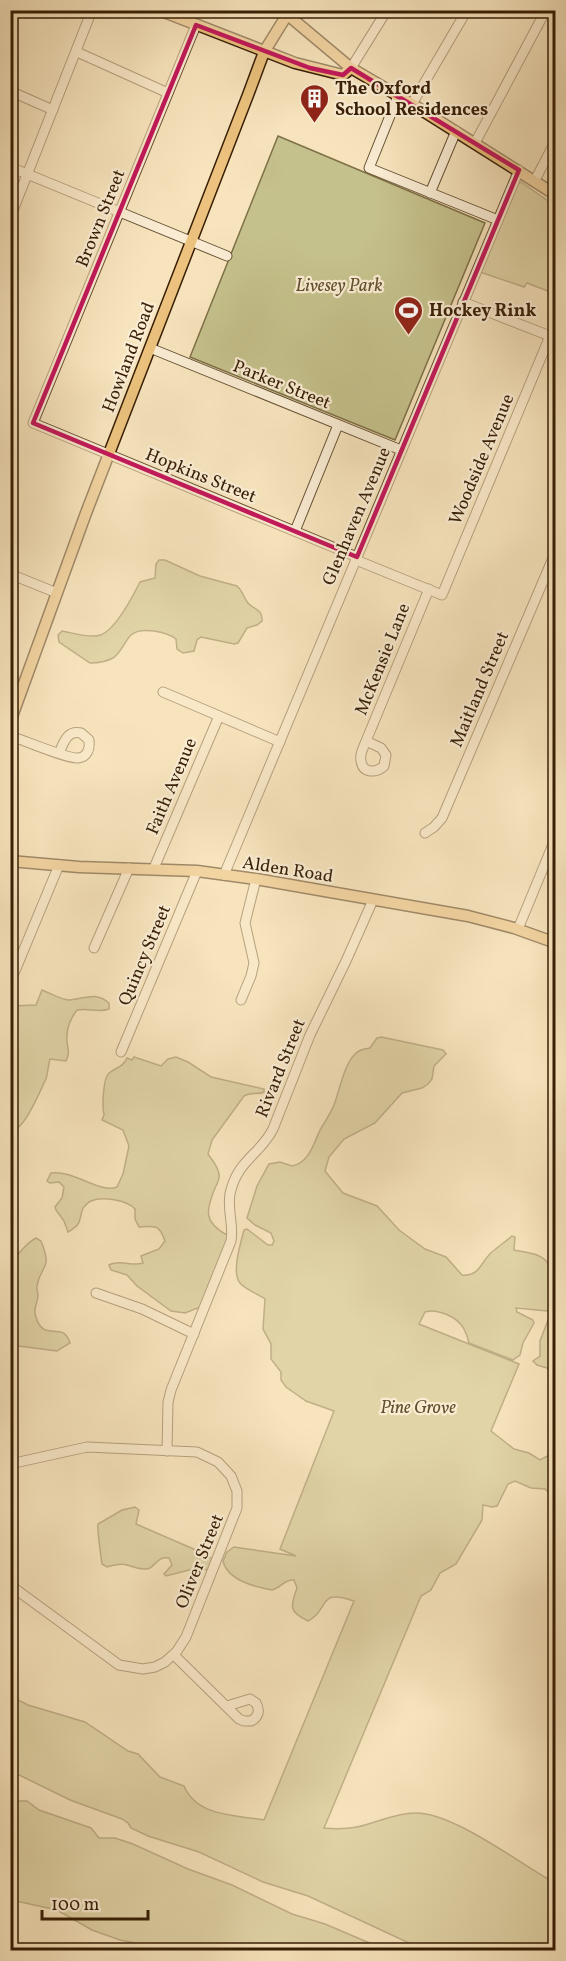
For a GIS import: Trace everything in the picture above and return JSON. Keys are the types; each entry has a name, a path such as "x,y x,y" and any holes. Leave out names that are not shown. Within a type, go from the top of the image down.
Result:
{"main road":[{"path":"159,10 264,52 332,74 343,75 351,68"},
{"path":"287,12 351,68 519,170 555,195"},
{"name":"Howland Road","path":"10,722 109,454 264,52 287,12"},
{"name":"Alden Road","path":"10,861 197,871 256,879 468,916 518,929 555,943"}],"street":[{"path":"10,218 92,10"},
{"path":"351,68 387,10"},
{"path":"412,104 466,10"},
{"path":"475,143 546,10"},
{"name":"Brown Street","path":"33,423 196,25"},
{"path":"77,52 168,93"},
{"path":"10,91 53,110"},
{"path":"398,96 369,168 498,220"},
{"path":"430,193 456,131"},
{"path":"535,180 555,140"},
{"path":"10,167 227,256"},
{"name":"Glenhaven Avenue","path":"224,875 519,170"},
{"name":"Woodside Avenue","path":"442,595 550,336 464,302"},
{"name":"Parker Street","path":"150,348 402,450"},
{"name":"Hopkins Street","path":"33,423 295,531 442,595"},
{"path":"295,531 338,425"},
{"name":"Maitland Street","path":"425,833 442,818 555,551"},
{"path":"10,574 57,593"},
{"name":"McKensie Lane","path":"366,741 429,589"},
{"path":"163,692 280,742"},
{"name":"Faith Avenue","path":"154,868 219,716"},
{"path":"10,736 59,753"},
{"path":"518,929 555,837"},
{"path":"10,983 59,865"},
{"path":"94,948 129,868"},
{"name":"Quincy Street","path":"121,1052 197,871"},
{"path":"241,1000 254,963 245,923 256,879"},
{"name":"Rivard Street","path":"167,1451 169,1396 231,1241 233,1225 230,1198 236,1177 245,1161 267,1140 273,1129 310,1035 373,900"},
{"path":"96,1293 142,1309 194,1334"},
{"name":"Oliver Street","path":"10,1464 87,1447 197,1452 213,1458 231,1476 237,1497 234,1519 186,1636 174,1655"},
{"path":"10,1585 119,1665 130,1668 149,1668 165,1662 174,1655 227,1706"}],"highlighted area":[{"path":"196,25 310,68 343,75 351,68 519,170 357,557 33,423"}],"green space":[{"name":"Livesey Park","path":"278,136 485,223 395,440 190,357"},
{"path":"521,182 555,206 555,294 527,283 524,287 480,272 517,184"},
{"path":"159,560 165,560 200,576 237,586 248,603 260,612 262,621 247,628 238,643 201,637 197,640 194,651 183,653 177,649 176,639 172,636 147,630 135,632 113,658 96,663 90,663 59,642 58,635 62,631 96,636 109,630 122,614 140,582 155,578 156,564"},
{"path":"42,990 66,1000 99,997 109,1003 109,1009 77,1010 68,1029 66,1061 50,1059 46,1079 37,1099 29,1114 16,1129 10,1127 11,1011 12,1006 36,1005"},
{"name":"Pine Grove","path":"377,1038 443,1050 446,1054 434,1066 432,1079 428,1084 422,1088 402,1093 375,1123 344,1139 329,1157 325,1171 343,1193 377,1206 399,1230 425,1249 446,1257 462,1275 473,1274 477,1271 492,1252 512,1236 515,1237 514,1250 534,1254 547,1262 548,1281 555,1290 555,1379 547,1368 533,1361 540,1356 540,1341 550,1315 548,1311 516,1308 517,1312 533,1320 534,1323 523,1343 520,1355 513,1360 469,1343 461,1325 447,1314 435,1311 425,1312 419,1324 519,1364 491,1431 514,1449 529,1453 540,1460 555,1452 555,1499 545,1489 531,1488 515,1481 508,1484 497,1506 483,1505 482,1520 456,1564 440,1573 431,1590 421,1596 324,1828 353,1828 415,1813 430,1815 467,1830 555,1883 555,1950 424,1950 308,1896 263,1882 199,1852 148,1836 131,1828 122,1819 70,1800 11,1771 11,1692 18,1700 28,1705 85,1722 128,1751 138,1754 160,1777 184,1786 198,1804 218,1813 264,1820 354,1601 329,1598 320,1611 308,1621 294,1612 292,1604 297,1588 294,1580 272,1590 258,1587 236,1578 226,1568 223,1561 227,1552 234,1547 296,1556 280,1549 334,1411 306,1401 286,1387 281,1380 281,1372 271,1359 271,1344 263,1329 265,1299 240,1283 236,1272 238,1257 244,1230 247,1229 268,1245 272,1245 274,1241 271,1233 247,1218 257,1186 269,1164 280,1162 292,1166 307,1157 334,1105 345,1070 352,1058 362,1049 370,1048"},
{"path":"134,1057 161,1066 168,1059 176,1057 211,1077 264,1089 262,1093 244,1096 212,1140 208,1154 217,1166 219,1177 210,1203 209,1215 214,1225 228,1238 203,1306 185,1313 171,1311 137,1286 127,1275 111,1270 109,1265 143,1263 141,1256 159,1249 165,1241 156,1227 139,1227 135,1219 135,1209 126,1203 101,1199 91,1201 83,1208 78,1224 68,1232 55,1207 62,1198 64,1187 59,1182 47,1181 51,1173 60,1173 103,1187 117,1187 123,1174 129,1146 123,1130 102,1120 104,1086 109,1073 122,1065 127,1058 132,1060"},
{"path":"36,1238 41,1241 46,1262 37,1287 35,1314 43,1329 62,1332 67,1336 70,1343 57,1351 11,1345 11,1260"},
{"path":"135,1507 139,1510 136,1524 205,1554 216,1562 212,1571 197,1568 166,1576 164,1574 172,1565 169,1558 161,1559 148,1569 124,1564 107,1567 102,1564 98,1524 122,1510"},
{"path":"10,1796 16,1801 27,1801 39,1810 91,1828 99,1838 115,1838 133,1844 188,1869 232,1885 292,1914 325,1924 386,1950 165,1949 120,1940 92,1930 57,1910 11,1900"}],"place":[{"name":"The Oxford School Residences","path":"314,124"},
{"name":"Hockey Rink","path":"408,336"}]}
